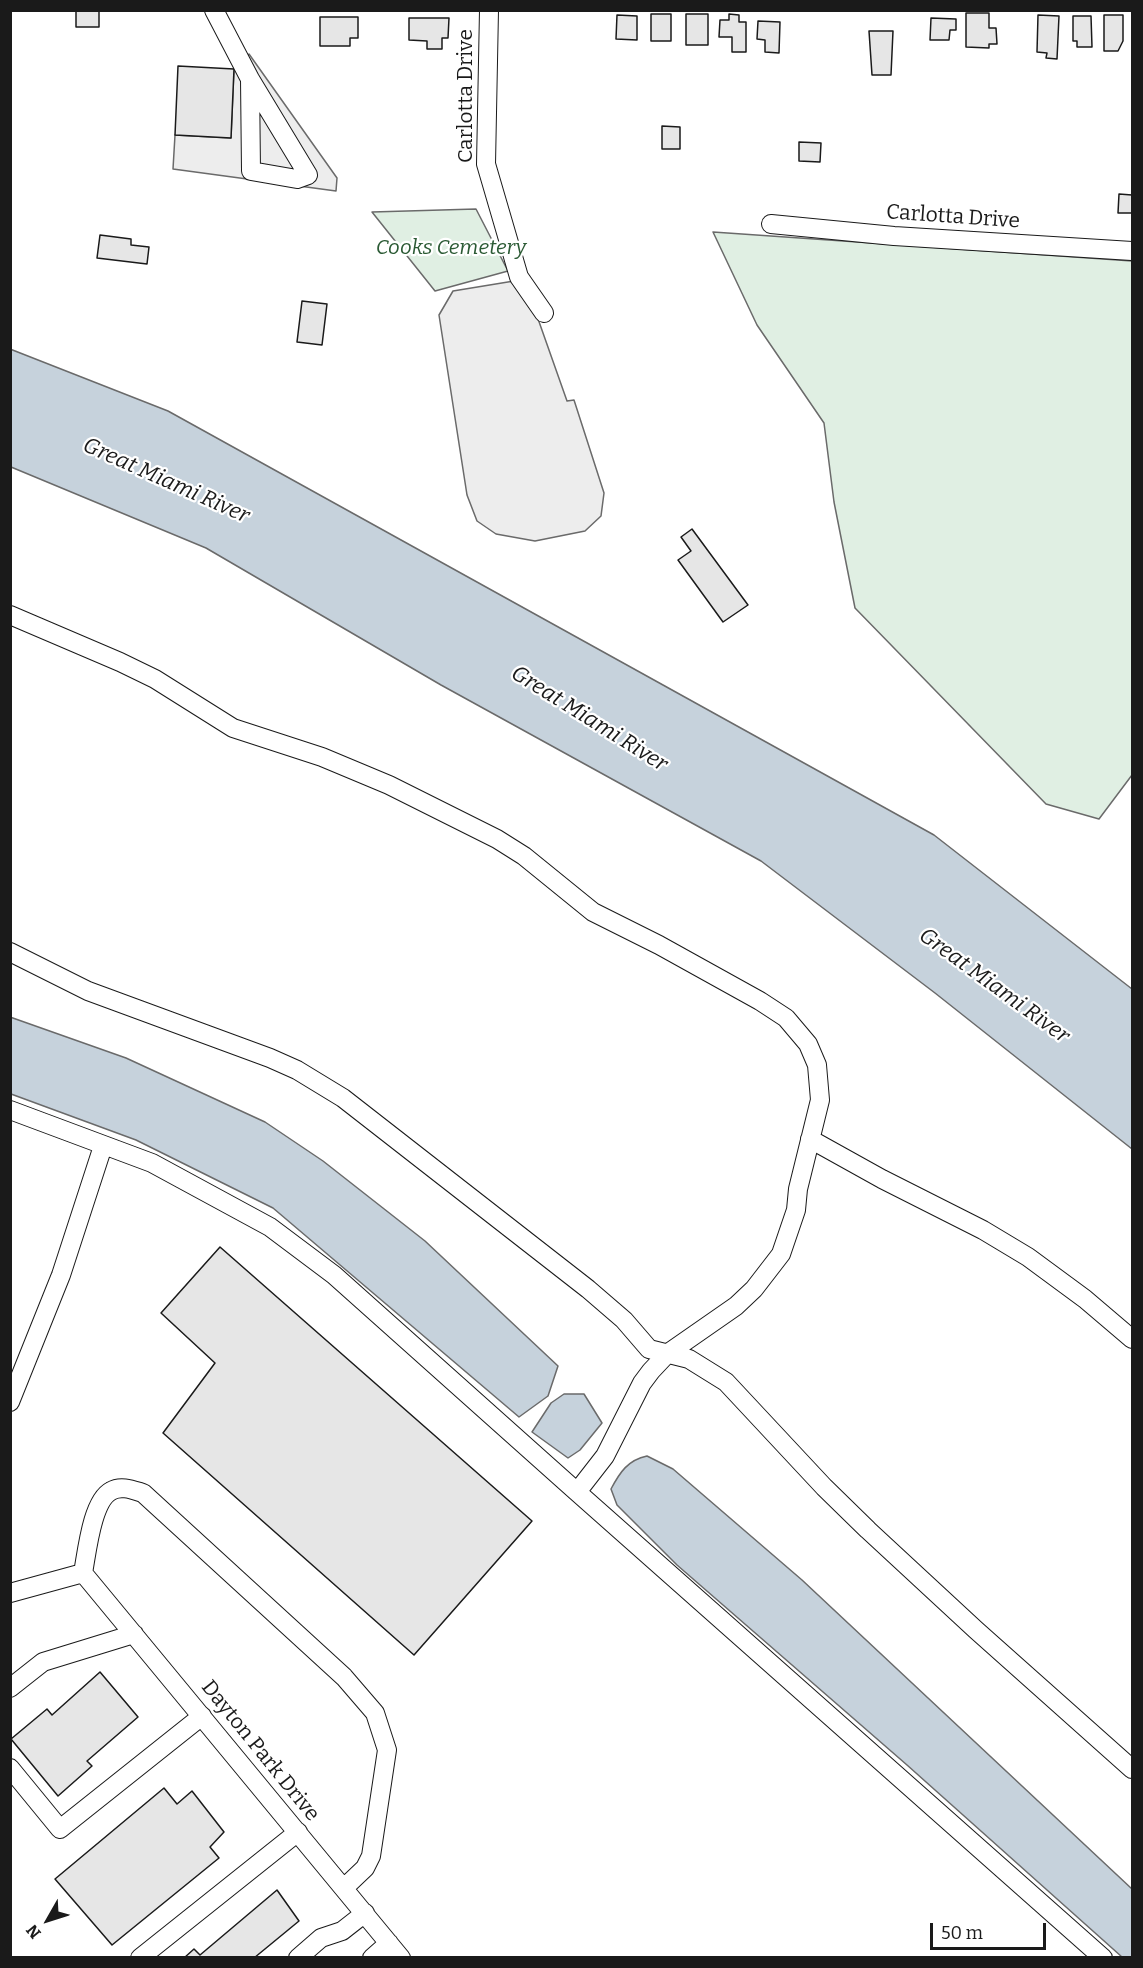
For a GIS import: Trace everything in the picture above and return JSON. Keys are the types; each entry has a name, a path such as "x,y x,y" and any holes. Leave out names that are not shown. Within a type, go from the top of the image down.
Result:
{"street":[{"path":"214,10 250,79 305,166 308,175 297,178 251,171 250,79"},
{"name":"Carlotta Drive","path":"489,10 486,164 519,277 544,313"},
{"name":"Carlotta Drive","path":"771,224 905,237 1132,251"},
{"path":"10,615 120,662 155,680 232,728 350,769 497,839 524,855 593,912 659,945 760,1001 786,1018 798,1030 817,1065 820,1100 792,1226 770,1271 736,1306 667,1354 642,1383 605,1456 577,1492"},
{"path":"10,952 88,991 270,1058 297,1070 343,1098 588,1289 624,1320 649,1349 689,1359 726,1382 824,1487 868,1530 1132,1769"},
{"path":"10,1110 152,1163 236,1206 297,1246 334,1275 1103,1958"},
{"path":"810,1139 1001,1240 1085,1299 1132,1339"},
{"path":"10,1402 61,1275 103,1146"},
{"path":"10,1593 83,1573 97,1505 111,1491 126,1488 143,1493 345,1677 375,1713 387,1750 370,1856 365,1868 344,1888"},
{"name":"Dayton Park Drive","path":"83,1573 401,1958"},
{"path":"10,1688 43,1662 134,1634"},
{"path":"10,1768 60,1828 202,1716"},
{"path":"140,1958 298,1832"},
{"path":"298,1958 321,1938 342,1931 365,1913"},
{"path":"372,1958 389,1943"}],"green space":[{"name":"Cooks Cemetery","path":"476,209 508,271 435,291 372,212"},
{"path":"713,232 1132,261 1132,775 1099,819 1046,804 855,608 834,502 824,423 757,325"}],"shaded area":[{"path":"249,54 337,178 336,191 173,169 175,135 231,138 234,69"},
{"path":"514,281 537,316 567,401 574,400 604,493 601,516 585,531 535,541 496,534 477,521 467,495 439,315 453,291"}],"water":[{"name":"Great Miami River","path":"10,349 168,411 934,835 1132,989 1132,1149 935,993 761,861 441,685 206,548 11,467"},
{"path":"10,1017 126,1058 265,1122 323,1161 425,1241 558,1366 548,1396 519,1417 273,1208 136,1140 11,1094"},
{"path":"564,1394 584,1394 602,1423 580,1450 568,1458 532,1432 551,1403"},
{"path":"647,1456 673,1469 802,1580 1132,1889 1132,1957 1122,1957 907,1765 677,1565 617,1505 611,1489 618,1477 635,1460"}],"building":[{"path":"76,10 99,10 99,27 76,27"},
{"path":"966,13 989,13 989,28 996,28 997,44 989,44 989,48 966,47"},
{"path":"651,14 671,14 671,41 651,41"},
{"path":"686,14 708,14 708,45 686,45"},
{"path":"729,14 739,15 739,22 746,22 746,52 732,52 732,37 719,37 720,20 729,20"},
{"path":"617,15 637,16 637,40 616,39"},
{"path":"1038,15 1059,16 1057,59 1046,58 1047,53 1037,52"},
{"path":"1104,15 1123,15 1123,41 1118,51 1104,51"},
{"path":"1073,16 1091,16 1092,47 1077,47 1077,41 1073,41"},
{"path":"320,17 358,17 358,38 350,38 350,46 320,46"},
{"path":"409,18 449,18 448,38 442,38 442,49 427,49 427,41 409,40"},
{"path":"931,18 956,19 956,30 950,30 949,40 930,40"},
{"path":"758,21 780,22 779,53 765,52 765,40 757,39"},
{"path":"869,31 893,31 891,75 872,75"},
{"path":"178,66 234,69 231,138 175,135"},
{"path":"662,126 680,127 680,149 662,149"},
{"path":"799,142 821,143 820,162 799,161"},
{"path":"1119,194 1132,195 1132,213 1118,213"},
{"path":"100,235 131,239 131,245 149,247 147,264 97,258"},
{"path":"302,301 327,304 322,345 297,342"},
{"path":"692,529 748,605 723,622 678,560 691,551 681,537"},
{"path":"220,1247 532,1521 414,1655 163,1433 215,1363 161,1313"},
{"path":"100,1672 138,1717 87,1761 92,1766 58,1796 11,1739 47,1709 52,1715"},
{"path":"164,1788 177,1804 192,1791 224,1832 210,1847 219,1858 112,1945 55,1879"},
{"path":"277,1890 299,1921 254,1958 184,1958 194,1949 200,1955"}]}
